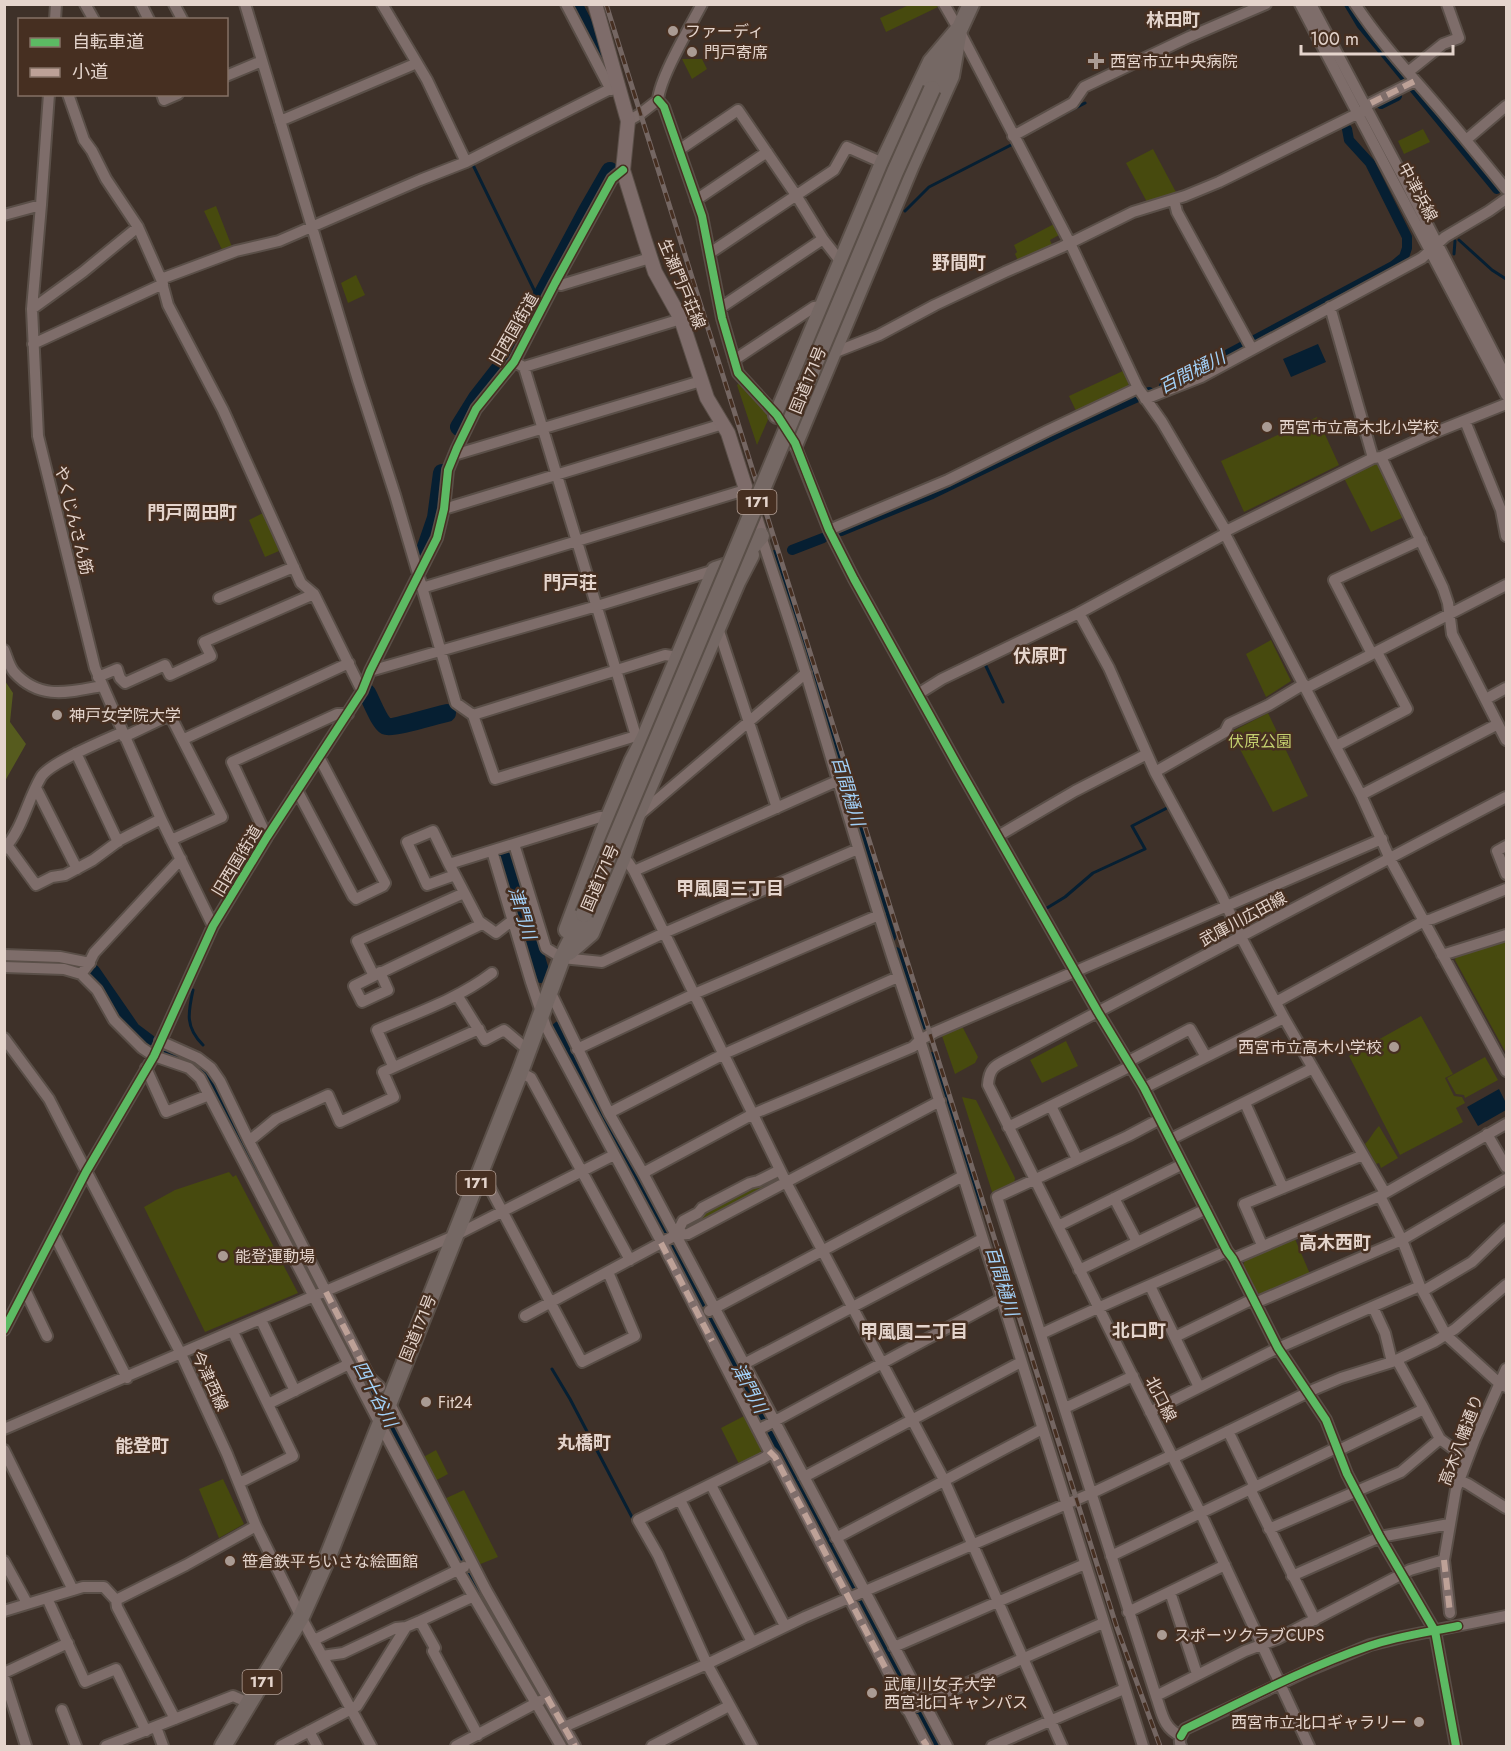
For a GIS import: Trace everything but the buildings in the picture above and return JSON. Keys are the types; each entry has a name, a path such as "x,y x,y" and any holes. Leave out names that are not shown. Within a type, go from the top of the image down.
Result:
{"highway":[{"name":"国道171号","path":"223,1746 301,1617 326,1561 383,1408 481,1171 562,958 584,915 895,172 959,30 974,7"},
{"name":"171","path":"777,415 883,163 931,62 959,30"},
{"name":"171","path":"795,443 911,165 951,76 959,30"},
{"name":"171","path":"562,958 569,923 640,737 696,616 727,573 761,536"},
{"name":"171","path":"562,958 591,933 628,865 636,817 718,628 727,573"}],"main road":[{"name":"生瀬門戸荘線","path":"595,4 614,88 628,121 623,170 650,258 655,272 681,319 711,406 728,433 761,536"}],"street":[{"path":"85,4 93,18"},
{"path":"141,4 148,18"},
{"path":"174,4 181,18"},
{"path":"245,4 456,703 473,715 495,779 640,737 616,672 543,429 519,365 681,319"},
{"path":"382,4 427,80 466,162"},
{"path":"33,344 162,282 236,252 271,243 313,227 466,162 614,88 567,4"},
{"path":"628,121 658,100 675,57 702,4"},
{"path":"944,4 1070,243 1142,394 1162,422 1226,532 1361,795 1390,859 1506,1071"},
{"path":"1013,136 1073,103 1084,87 1189,37 1266,4"},
{"name":"中津浜線","path":"1300,4 1365,108"},
{"name":"中津浜線","path":"1311,4 1365,108 1506,395"},
{"path":"1355,4 1411,80 1466,140 1506,189"},
{"path":"807,340 838,351 880,335 939,304 1132,212 1174,200 1219,182 1365,108 1411,80 1443,44 1459,38 1447,4"},
{"path":"228,75 262,60"},
{"path":"280,121 417,63"},
{"name":"やくじんさん筋","path":"49,96 32,309 38,436 100,682 171,840 213,926"},
{"path":"69,96 84,140 106,179 138,227 162,282 168,305 223,410 301,583 314,594 362,691"},
{"path":"658,100 664,107 702,216 720,308 738,373 777,415 795,443 829,530 918,694 1098,1012 1144,1088 1278,1348 1329,1426 1356,1492 1435,1631 1456,1746"},
{"path":"1466,140 1506,105"},
{"path":"679,150 738,110 823,239 841,262"},
{"path":"710,253 834,170 847,147 883,163"},
{"path":"696,200 767,152"},
{"name":"旧西国街道","path":"86,1172 154,1056 213,926 267,837 362,691 437,538 444,509 448,470 476,409 519,365 555,283 612,179 623,170"},
{"path":"829,530 1142,394 1201,377 1249,345 1330,307 1422,258 1445,237 1506,199"},
{"path":"1174,200 1177,212 1249,345"},
{"path":"4,214 41,205"},
{"path":"32,309 83,272 138,227"},
{"path":"720,308 823,239"},
{"name":"中津浜線","path":"1434,247 1506,377"},
{"path":"555,283 561,285 650,258"},
{"path":"734,360 814,308 822,306"},
{"path":"1330,307 1377,457 1421,540 1443,588 1452,634 1506,740"},
{"path":"454,454 701,381"},
{"path":"918,694 942,679 1079,613 1226,532 1377,457 1506,404"},
{"path":"1466,421 1501,510 1506,536"},
{"path":"444,509 723,424"},
{"path":"422,588 745,490"},
{"path":"761,536 806,673 898,976 940,1101 1143,1746"},
{"path":"1336,746 1407,709 1334,580 1421,540"},
{"path":"219,598 294,567"},
{"path":"370,671 597,606 727,573"},
{"path":"1155,772 1225,732 1229,724 1375,653 1506,585"},
{"path":"4,650 13,671 25,681 39,689 58,694 100,682 117,669 120,678 125,683 165,665 170,675 211,656 204,642 314,594"},
{"path":"1079,613 1109,668 1155,772 1241,937 1284,1018 1363,1155 1383,1195 1421,1288 1446,1335 1503,1385"},
{"path":"696,616 718,628 777,808"},
{"path":"473,715 665,655 678,657"},
{"path":"184,739 349,663"},
{"path":"636,817 750,723 806,673"},
{"path":"1486,699 1506,688"},
{"path":"267,837 232,762 337,714 348,714"},
{"path":"162,819 118,842 93,860 65,875 52,877 36,885 6,847 20,827 42,774 76,753 170,715 222,817 171,840"},
{"path":"1361,795 1498,724"},
{"path":"76,753 118,842"},
{"path":"998,837 1075,790 1147,754"},
{"path":"297,790 352,896 356,899 383,886 385,883 319,757"},
{"path":"837,781 777,808 628,865 664,933 786,1182 944,1480 1062,1746"},
{"path":"36,788 77,868"},
{"name":"武庫川広田線","path":"993,1068 1506,797"},
{"path":"513,920 496,933 479,921 464,893 452,870 432,831 407,842 427,885 452,870 511,845 600,817 609,817"},
{"path":"643,1173 753,1114 913,1047 920,1040 935,1032 1382,838"},
{"path":"511,845 546,948 562,958 602,962 858,849"},
{"path":"1506,846 1497,851 1506,874"},
{"path":"495,851 513,920 551,1037 614,1155 714,1308 744,1364 767,1425 769,1451 767,1456 638,1520 658,1555 707,1664 752,1746"},
{"path":"86,968 94,953 181,859"},
{"path":"1276,1002 1424,921 1506,889"},
{"path":"464,893 357,941 377,974 482,924"},
{"path":"577,1048 694,994 879,915"},
{"path":"1442,955 1506,935"},
{"path":"4,955 60,957 86,968 114,1020 142,1048 154,1056 189,1068 200,1078 320,1294 370,1378 383,1408 465,1566 486,1590 541,1700 561,1746"},
{"path":"4,967 86,968"},
{"path":"393,1066 377,1030 457,995 492,973"},
{"path":"609,1113 724,1054 898,976"},
{"path":"550,991 609,1113 643,1173 668,1239 712,1341 804,1477 863,1593 947,1746"},
{"path":"457,995 485,1040 504,1030 528,1050"},
{"path":"1144,1088 1284,1018"},
{"path":"249,1141 276,1119 328,1095 340,1122 394,1097 383,1072 479,1029"},
{"path":"1008,1127 1051,1106 1190,1029 1206,1057"},
{"name":"今津西線","path":"4,1038 49,1099 181,1354 256,1526 301,1617 370,1746"},
{"path":"160,1041 198,1058 211,1068 220,1081 320,1294 348,1364 383,1408 465,1566 472,1597 541,1700 564,1727 574,1746"},
{"path":"146,1068 165,1112 209,1095"},
{"name":"北口線","path":"993,1068 988,1075 988,1085 1200,1512 1309,1746"},
{"path":"1171,1139 1313,1068"},
{"path":"520,1072 531,1078 630,1260"},
{"path":"525,1316 668,1239 688,1234 940,1101"},
{"path":"1245,1103 1283,1188"},
{"path":"1051,1106 1077,1159"},
{"path":"1160,1119 997,1197 1166,1726 1181,1741 1185,1730 1333,1659 1402,1636 1506,1616"},
{"path":"1041,1334 1098,1307 1230,1255 1262,1245 1383,1195 1506,1124"},
{"path":"1487,1134 1506,1167"},
{"path":"4,1429 454,1236 614,1155"},
{"path":"1262,1245 1244,1204 1363,1155"},
{"path":"1058,1226 1183,1164"},
{"path":"668,1239 683,1221 698,1213 702,1208 780,1170"},
{"path":"481,1171 582,1362 635,1336 608,1272"},
{"path":"4,1330 86,1172"},
{"path":"700,1316 963,1176"},
{"path":"1175,1337 1254,1301 1402,1240 1506,1179"},
{"path":"1114,1198 1137,1242"},
{"path":"1079,1270 1206,1209"},
{"path":"1150,1412 1278,1348 1421,1288 1472,1262 1506,1229"},
{"path":"54,1234 127,1378"},
{"path":"744,1364 982,1239"},
{"path":"564,1727 707,1664 785,1626 1092,1493 1328,1383 1394,1361 1455,1329 1506,1285"},
{"path":"1150,1286 1198,1387"},
{"path":"25,1290 47,1336"},
{"path":"767,1425 1001,1299"},
{"path":"1373,1307 1394,1361 1440,1439 1467,1459"},
{"path":"261,1320 295,1391"},
{"path":"233,1332 293,1456 239,1483"},
{"path":"804,1477 1021,1362"},
{"path":"268,1404 348,1364"},
{"name":"高木八幡通り","path":"1450,1613 1444,1560 1459,1480 1503,1385 1506,1369"},
{"path":"1065,1408 1133,1376"},
{"path":"1111,1556 1200,1512 1424,1409"},
{"path":"836,1538 1042,1429"},
{"path":"1228,1431 1269,1529 1315,1620"},
{"path":"1269,1529 1401,1472 1440,1439"},
{"path":"4,1450 73,1590"},
{"path":"769,1451 775,1457 925,1743"},
{"path":"1459,1480 1506,1508"},
{"path":"711,1485 785,1626"},
{"path":"680,1500 753,1642"},
{"path":"1292,1576 1380,1537 1449,1524"},
{"path":"116,1600 256,1526"},
{"path":"1156,1696 1197,1674 1277,1639 1410,1570 1444,1560"},
{"path":"4,1561 27,1603"},
{"path":"894,1647 1085,1564"},
{"path":"1128,1612 1225,1565"},
{"path":"314,1640 465,1566"},
{"path":"4,1611 83,1587 104,1587 116,1600 117,1607 175,1719"},
{"path":"1170,1592 1197,1674"},
{"path":"322,1656 343,1653 396,1628 406,1627 472,1597"},
{"path":"47,1598 85,1682 116,1669 163,1746"},
{"path":"420,1621 435,1648 433,1651 478,1735"},
{"path":"909,1709 1103,1623"},
{"path":"281,1746 357,1706 406,1627"},
{"path":"26,1746 9,1706 4,1675 68,1643"},
{"path":"992,1746 1124,1689"},
{"path":"106,1746 233,1696 249,1703"},
{"path":"456,1746 541,1700"},
{"path":"652,1746 729,1706"},
{"path":"62,1710 76,1746"},
{"path":"309,1731 317,1746"}],"green space":[{"path":"909,5 937,5 938,7 886,32 880,18"},
{"path":"682,59 702,59 707,69 692,79"},
{"path":"1423,129 1430,142 1404,154 1398,141"},
{"path":"1153,149 1177,194 1148,204 1126,163"},
{"path":"216,206 232,247 223,252 204,211"},
{"path":"1054,224 1059,235 1050,240 1053,247 1019,263 1014,245"},
{"path":"356,275 365,295 348,303 341,283"},
{"path":"1125,370 1130,381 1127,388 1076,411 1069,396"},
{"path":"740,382 770,415 757,445 737,385"},
{"path":"1317,417 1339,465 1244,512 1221,461"},
{"path":"1375,464 1380,466 1404,517 1371,532 1344,478"},
{"path":"263,513 279,551 265,557 249,520"},
{"path":"1271,640 1291,681 1266,697 1246,654"},
{"path":"5,681 13,693 10,722 26,744 5,781"},
{"name":"伏原公園","path":"1268,713 1308,796 1273,812 1231,732"},
{"path":"1506,940 1506,1053 1455,960 1456,954"},
{"path":"1421,1016 1453,1074 1445,1078 1454,1096 1462,1097 1465,1103 1456,1108 1463,1122 1400,1155 1349,1056"},
{"path":"957,1026 963,1028 978,1057 975,1063 955,1074 941,1033"},
{"path":"1066,1041 1078,1066 1042,1083 1030,1060"},
{"path":"1485,1057 1498,1080 1465,1098 1464,1095 1456,1094 1447,1078"},
{"path":"962,1097 976,1100 1015,1178 1014,1185 993,1195"},
{"path":"1379,1126 1398,1158 1381,1168 1379,1163 1376,1164 1365,1144"},
{"name":"能登運動場","path":"229,1172 233,1177 236,1175 298,1293 205,1332 144,1207 175,1190"},
{"path":"762,1184 764,1189 690,1229 686,1223 732,1194"},
{"path":"1295,1239 1310,1274 1263,1295 1256,1292 1243,1266 1245,1260"},
{"path":"744,1416 762,1449 760,1455 740,1466 721,1428"},
{"path":"436,1450 448,1474 433,1482 420,1459"},
{"path":"223,1479 244,1524 219,1538 199,1489"},
{"path":"464,1490 498,1557 478,1565 442,1500"}],"water":[{"path":"1318,344 1326,362 1291,377 1283,359"},
{"path":"1499,1089 1506,1103 1506,1110 1478,1126 1467,1107"}],"waterway":[{"name":"津門川","path":"573,4 607,74"},
{"path":"1349,4 1361,24 1497,189"},
{"name":"百間樋川","path":"1381,104 1397,96"},
{"path":"1049,122 1085,103"},
{"name":"百間樋川","path":"1164,386 1393,266 1404,257 1407,237 1370,163 1349,140 1347,129"},
{"path":"905,211 929,187 1011,145"},
{"path":"473,165 539,300"},
{"name":"津門川","path":"459,427 477,398 509,357 610,171"},
{"path":"1459,240 1492,270 1506,279"},
{"path":"1454,254 1455,241"},
{"name":"百間樋川","path":"841,531 932,494 1149,392"},
{"name":"津門川","path":"425,550 436,518 442,473"},
{"name":"百間樋川","path":"792,550 823,538"},
{"name":"百間樋川","path":"775,555 891,937"},
{"path":"984,662 1003,702"},
{"name":"津門川","path":"367,693 378,716 386,726 405,724 447,713"},
{"path":"1047,908 1065,897 1093,873 1145,849 1132,826 1167,808"},
{"name":"津門川","path":"504,851 541,974"},
{"name":"百間樋川","path":"896,952 921,1027"},
{"path":"4,961 76,965 92,973 132,1031 148,1043"},
{"path":"193,990 189,1019 193,1032 203,1045"},
{"name":"津門川","path":"560,1030 938,1746"},
{"name":"四十谷川","path":"172,1053 197,1065 213,1084 260,1174"},
{"name":"百間樋川","path":"932,1057 978,1206"},
{"name":"四十谷川","path":"289,1230 340,1332 476,1587 568,1746"},
{"path":"552,1369 634,1521"}],"railway":[{"path":"606,4 1117,1628 1160,1746"}],"marked path":[{"path":"1371,103 1415,81"},
{"path":"661,1243 712,1341"},
{"path":"326,1292 370,1378 380,1387"},
{"path":"769,1451 775,1457 888,1673"},
{"path":"1444,1560 1450,1613"},
{"path":"547,1697 575,1746"},
{"path":"923,1740 927,1746"}],"cycle path":[{"path":"658,100 664,107 702,216 722,318 738,373 777,415 795,443 829,530 854,579 1098,1012 1144,1088 1278,1348 1326,1420 1347,1474 1380,1537 1435,1631 1456,1746"},
{"path":"4,1330 86,1172 154,1056 213,926 267,837 362,691 437,538 444,509 448,470 476,409 514,362 612,179 623,170"},
{"path":"1181,1736 1185,1729 1322,1664 1369,1646 1414,1634 1458,1626"}],"place":[{"name":"ファーディ","path":"673,31"},
{"name":"門戸寄席","path":"692,52"},
{"name":"西宮市立中央病院","path":"1096,61"},
{"name":"西宮市立高木北小学校","path":"1267,427"},
{"name":"神戸女学院大学","path":"57,715"},
{"name":"西宮市立高木小学校","path":"1394,1047"},
{"name":"能登運動場","path":"223,1256"},
{"name":"Fit24","path":"426,1402"},
{"name":"笹倉鉄平ちいさな絵画館","path":"230,1561"},
{"name":"スポーツクラブCUPS","path":"1162,1635"},
{"name":"武庫川女子大学 西宮北口キャンパス","path":"872,1693"},
{"name":"西宮市立北口ギャラリー","path":"1419,1722"}],"district":[{"name":"林田町","path":"1173,20"},
{"name":"野間町","path":"959,263"},
{"name":"門戸岡田町","path":"192,513"},
{"name":"門戸荘","path":"570,583"},
{"name":"伏原町","path":"1040,656"},
{"name":"甲風園三丁目","path":"730,889"},
{"name":"高木西町","path":"1335,1243"},
{"name":"北口町","path":"1139,1331"},
{"name":"甲風園二丁目","path":"914,1332"},
{"name":"丸橋町","path":"584,1443"},
{"name":"能登町","path":"142,1446"}]}
